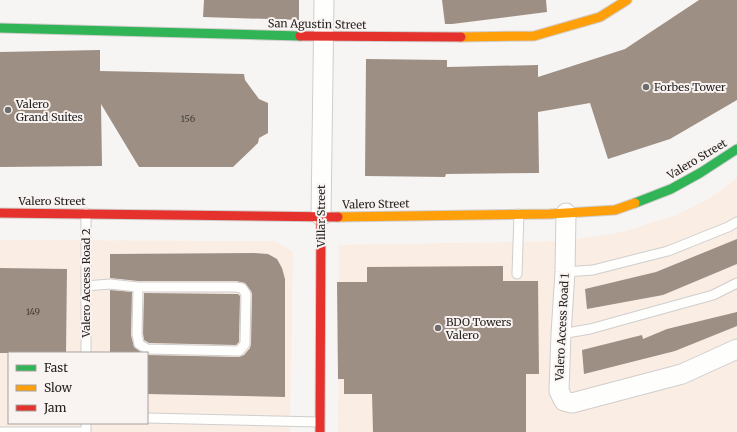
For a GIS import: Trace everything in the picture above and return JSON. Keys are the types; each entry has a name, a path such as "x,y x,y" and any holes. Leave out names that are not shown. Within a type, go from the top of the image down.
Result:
{"street":[{"name":"Villar Street","path":"320,432 324,0"},
{"name":"San Agustin Street","path":"0,28 297,36 534,36 600,17 627,0"},
{"name":"Valero Street","path":"0,213 361,217 566,213 615,210 671,190 737,149"},
{"name":"Valero Access Road 1","path":"566,213 565,272 559,390 564,402 572,403 682,374 737,349"}],"lane":[{"name":"Valero Access Road 2","path":"86,214 86,352"},
{"path":"517,274 519,214"},
{"path":"565,272 593,270 668,251 737,222"},
{"path":"561,334 590,330 713,295 737,283"},
{"path":"86,286 110,284 138,287 242,288 246,294 244,344 239,351 147,349 140,344 137,334 138,287"},
{"path":"148,418 320,422"},
{"path":"0,432 86,432 86,424"}],"shaded area":[{"path":"737,178 737,432 338,432 339,245 564,241 622,232 676,215 710,198"},
{"path":"0,240 275,241 293,252 290,432 0,432"}],"building":[{"path":"204,0 299,0 299,20 203,17"},
{"path":"442,0 546,0 547,12 445,24"},
{"path":"699,0 737,0 737,100 670,139 608,159 590,103 538,112 539,173 446,174 445,177 365,176 366,59 447,60 447,67 538,65 538,77 625,49"},
{"path":"100,50 100,71 244,74 245,80 259,99 268,103 268,133 259,138 258,143 233,167 139,167 101,104 102,166 0,167 0,52"},
{"path":"737,239 737,264 663,295 587,309 585,289 656,272"},
{"path":"254,253 268,254 277,259 282,268 285,279 285,397 148,394 148,355 239,357 244,355 250,348 251,344 252,294 245,283 236,281 138,281 110,278 110,254"},
{"name":"BDO Towers Valero","path":"503,266 503,281 538,281 539,374 526,374 526,432 373,432 372,394 344,394 344,379 338,379 337,282 367,282 367,267"},
{"path":"0,268 67,269 66,352 0,353"},
{"path":"110,290 132,292 131,335 134,347 141,352 110,352"},
{"path":"144,293 238,294 240,296 239,342 236,345 149,343 144,340 143,333"},
{"path":"737,312 737,326 675,351 584,374 582,350 642,335 643,339 667,329"}],"traffic: fast":[{"path":"0,28 300,36"},
{"path":"635,203 671,189 700,173 737,149"}],"traffic: slow":[{"path":"461,37 534,36 600,17 627,0"},
{"path":"338,217 550,214 615,210 635,203"}],"traffic: jam":[{"path":"300,36 461,37"},
{"path":"0,213 338,217"},
{"path":"320,432 321,216"}],"place":[{"name":"Forbes Tower","path":"646,87"},
{"name":"Valero Grand Suites","path":"8,110"},
{"name":"BDO Towers Valero","path":"438,328"}]}
